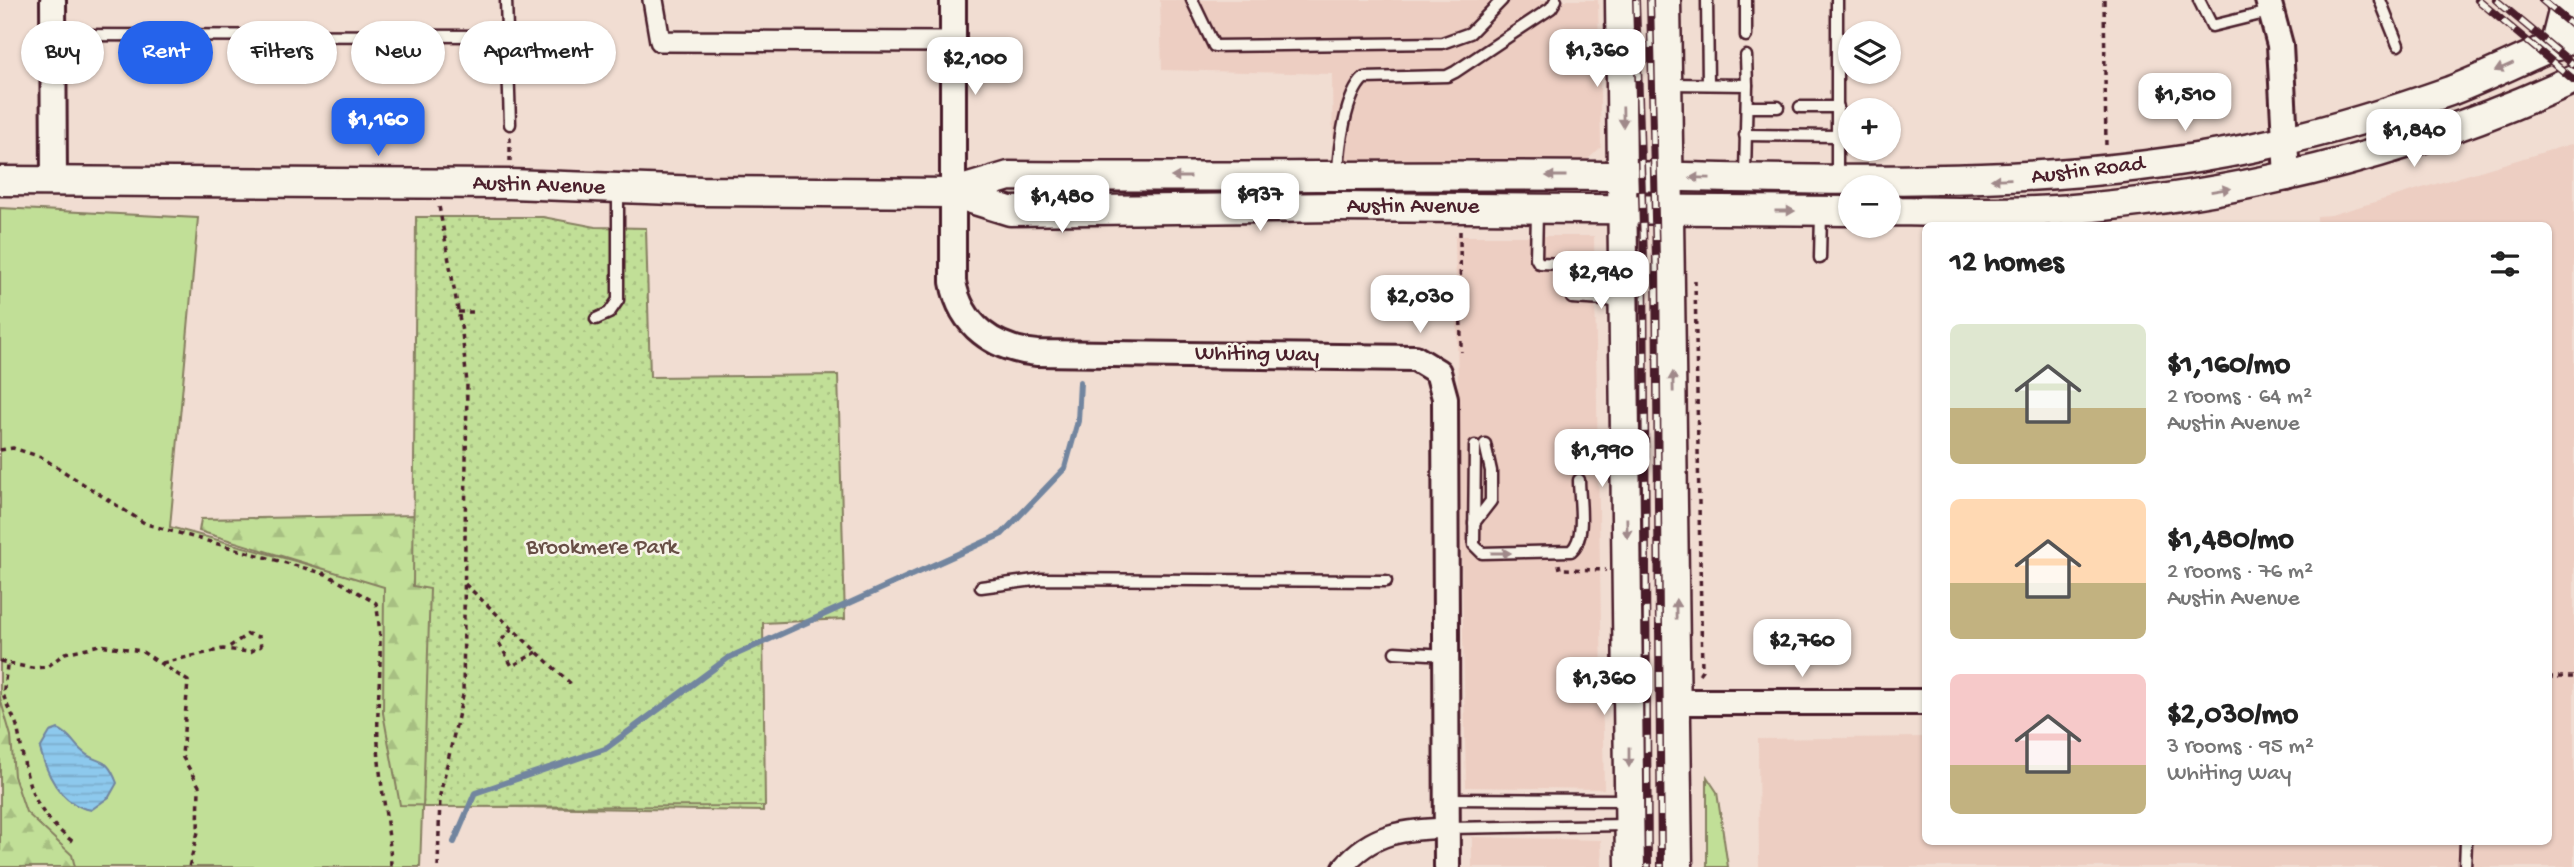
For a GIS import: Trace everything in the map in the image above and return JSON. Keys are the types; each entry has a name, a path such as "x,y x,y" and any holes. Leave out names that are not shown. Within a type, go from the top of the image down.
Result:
{"main road":[{"path":"1620,0 1626,301 1630,867"},
{"path":"1666,0 1665,83 1678,702 1678,867"},
{"path":"2563,0 2566,41"},
{"name":"Austin Road","path":"1624,176 1745,179 2024,178 2094,173 2214,154 2337,128 2452,90 2566,41"},
{"name":"Austin Road","path":"1901,211 2083,217 2155,200 2287,178 2428,139 2574,79"},
{"path":"2083,217 2085,192 2097,180 2194,166 2214,154"},
{"name":"Austin Avenue","path":"952,193 1009,176 1624,176"},
{"path":"1338,176 1338,207"},
{"name":"Austin Avenue","path":"0,181 434,183 952,193 1010,211 1338,207 1624,210"},
{"path":"1624,210 1838,211"}],"street":[{"path":"53,0 53,21"},
{"path":"653,0 660,41 953,42"},
{"name":"Whiting Way","path":"953,0 953,282 959,305 981,334 1005,347 1037,353 1415,358 1433,367 1441,379 1445,398 1447,867"},
{"path":"2270,6 2280,45 2287,178"},
{"path":"53,84 54,181"},
{"path":"1678,702 1922,702"},
{"path":"1343,867 1359,849 1382,835 1397,831 1447,828"}],"lane":[{"path":"506,0 507,21"},
{"path":"1192,0 1214,46 1442,43 1470,33 1502,0"},
{"path":"1338,176 1341,137 1356,85 1364,78 1447,76 1551,8 1556,0"},
{"path":"1707,0 1708,84"},
{"path":"1746,0 1746,36"},
{"path":"1800,107 1838,107 1837,0"},
{"path":"2199,0 2212,26 2270,6"},
{"path":"2380,0 2398,45"},
{"path":"104,35 459,36"},
{"path":"1745,179 1748,107 1746,57"},
{"path":"1665,83 1747,85"},
{"path":"509,84 510,124"},
{"path":"1748,107 1778,107"},
{"path":"1745,135 1838,136 1837,179"},
{"path":"596,319 609,313 618,300 618,188"},
{"path":"1537,208 1536,258 1539,263 1565,264 1569,269 1572,298 1626,301"},
{"path":"1821,211 1821,258"},
{"path":"1474,523 1491,501 1491,471 1480,445 1474,523 1474,545 1482,553 1571,551 1576,547 1580,535 1578,480"},
{"path":"981,587 1042,579 1386,581"},
{"path":"1395,653 1446,655"},
{"path":"1448,799 1630,812"},
{"path":"1447,828 1630,812"},
{"path":"2465,867 2466,845"}],"path":[{"path":"2104,0 2108,94 2106,146"},
{"path":"2104,13 2110,13"},
{"path":"510,124 510,184"},
{"path":"434,183 458,312 467,384 463,695 440,795 438,867"},
{"path":"1460,231 1461,352"},
{"path":"458,312 478,312"},
{"path":"1698,429 1698,461"},
{"path":"0,450 13,447 41,457 146,524 326,574 376,603 382,635 378,740 380,786 390,842 390,867"},
{"path":"464,582 573,686"},
{"path":"512,628 499,643 512,666 537,653"},
{"path":"160,664 226,649 250,652 261,646 259,637 248,634 226,649"},
{"path":"0,661 32,668 47,667 65,653 100,645 141,650 188,681 182,757 199,786 198,832 189,867"},
{"path":"8,663 4,695 17,725 20,753 35,803 54,827 72,841"},
{"path":"2552,677 2574,677"}],"shaded area":[{"path":"1160,0 1598,0 1601,147 1585,162 1333,162 1332,74 1162,70"},
{"path":"2574,145 2574,867 1759,867 1758,739 1922,737 1922,845 2552,845 2552,222 2317,222 2317,216 2331,215"},
{"path":"1455,236 1594,236 1604,789 1466,787"},
{"path":"1472,837 1601,840 1602,867 1472,867"}],"green space":[{"path":"0,208 198,218 170,527 365,580 430,588 420,867 0,867"},
{"name":"Brookmere Park","path":"416,217 543,217 596,227 646,228 650,377 838,375 845,619 763,623 765,806 423,807 430,589 413,586"},
{"path":"416,515 759,638 763,811 400,805 383,713 384,587 199,531 201,519"},
{"path":"0,698 11,736 14,776 26,812 72,855 75,867 0,867"},
{"path":"1707,777 1717,792 1728,867 1707,867"}],"water":[{"path":"58,729 88,756 105,763 113,773 117,783 109,797 91,810 80,807 63,795 47,769 40,749 50,732"}],"waterway":[{"path":"454,842 475,793 605,749 728,658 1002,534 1065,468 1078,421 1080,382"}],"railway":[{"path":"1636,0 1644,261 1648,867"},
{"path":"1650,0 1656,261 1661,867"},
{"path":"2478,0 2574,80"},
{"path":"2496,0 2574,65"},
{"path":"2542,0 2574,27"}]}
